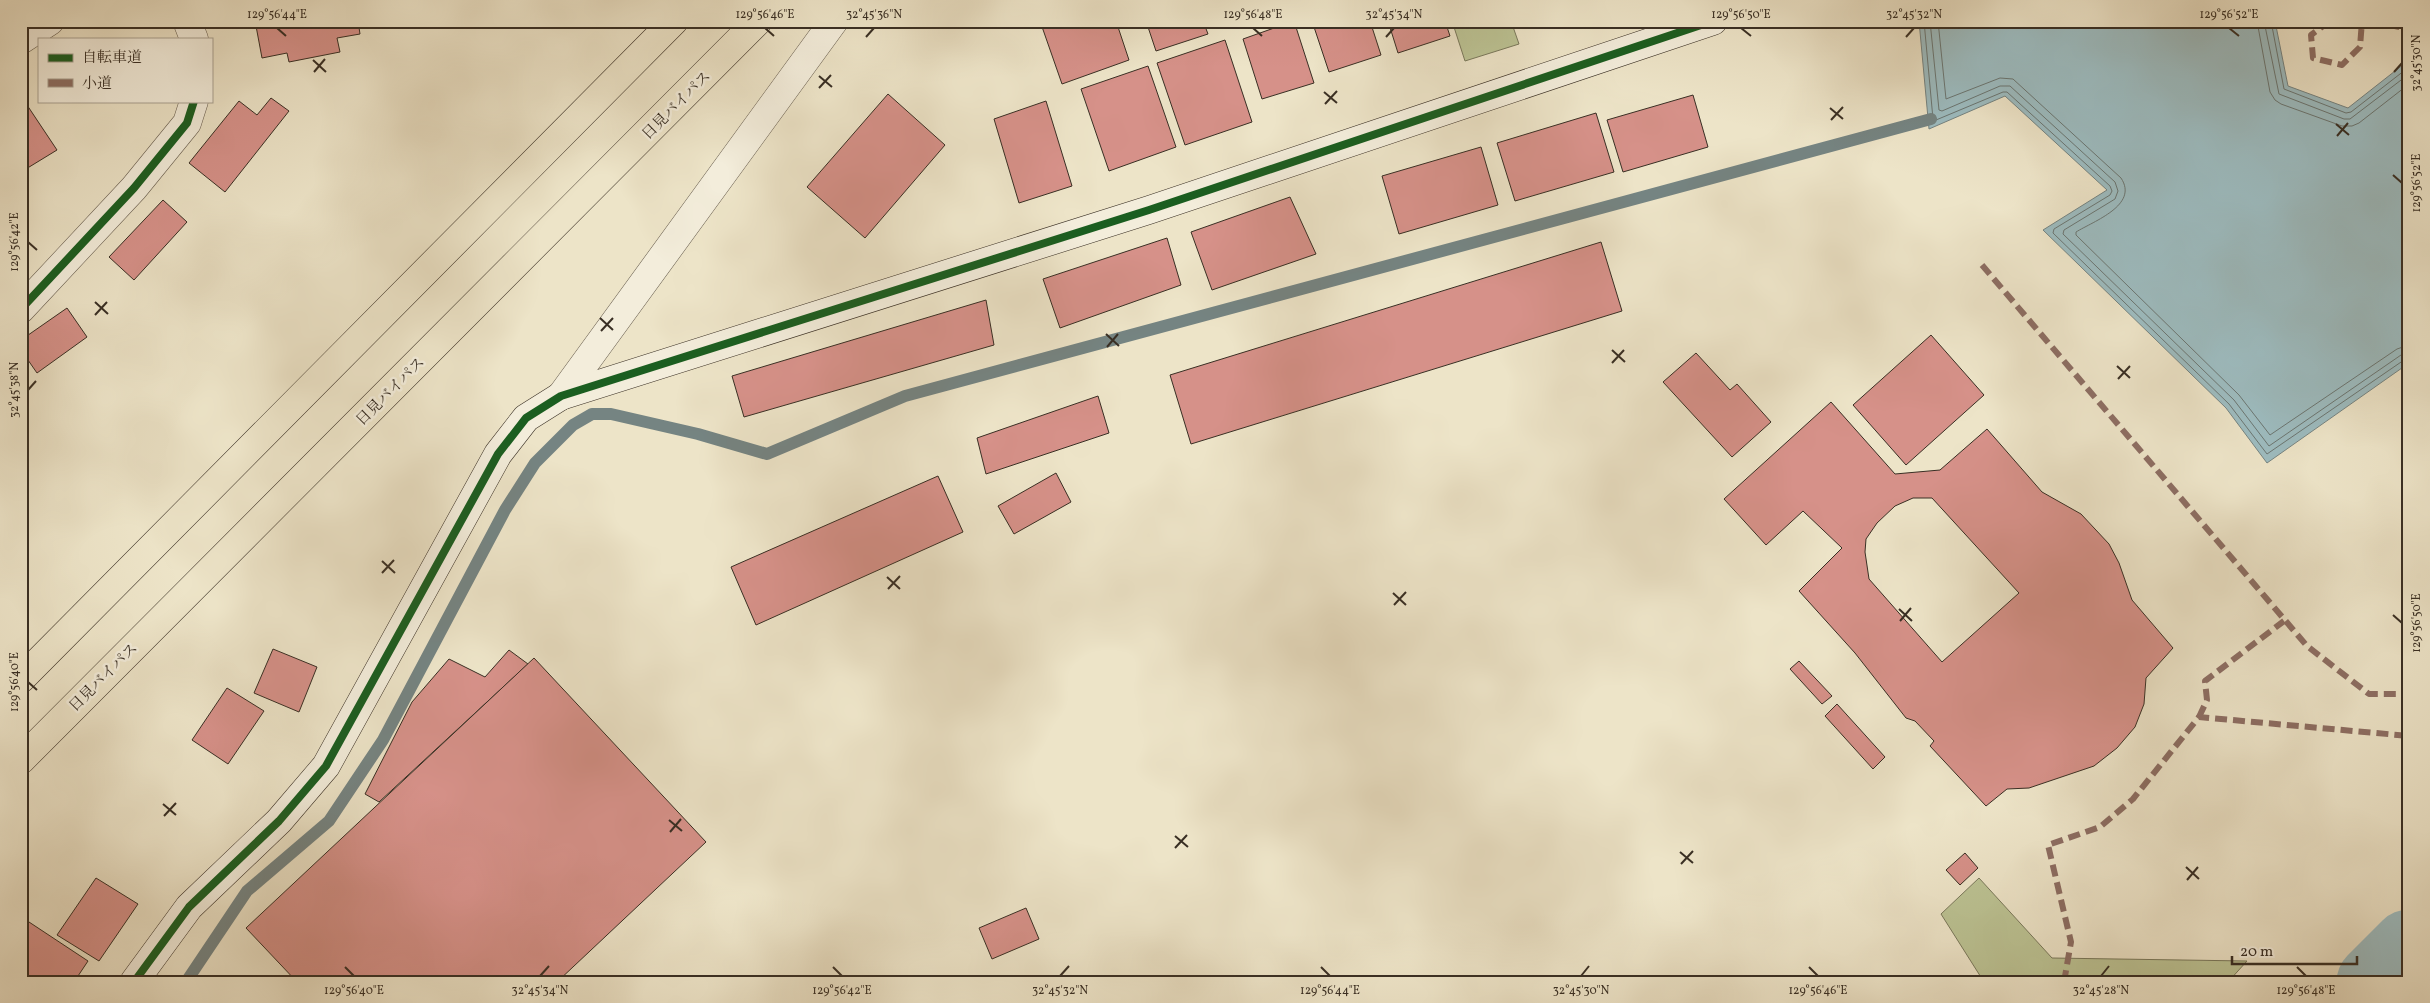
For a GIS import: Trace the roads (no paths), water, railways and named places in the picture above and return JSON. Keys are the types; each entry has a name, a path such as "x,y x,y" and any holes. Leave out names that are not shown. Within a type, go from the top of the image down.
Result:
{"highway":[{"path":"21,679 674,21"},
{"name":"日見バイパス","path":"21,760 758,21"}],"street":[{"path":"21,40 50,21"},
{"path":"187,21 194,38"},
{"path":"561,396 834,21"},
{"path":"134,982 189,907 279,821 326,766 498,454 526,418 561,396 1149,210 1713,21"},
{"path":"21,309 134,188 187,123 194,102"}],"water":[{"path":"1919,21 2275,21 2288,86 2348,108 2409,60 2409,363 2267,463 2226,408 2043,230 2107,190 2005,96 1929,129"}],"waterway":[{"path":"186,982 247,891 329,821 383,740 505,510 535,463 573,425 592,414 611,414 698,434 767,454 905,396 1931,119"},
{"path":"2374,982 2409,947"}]}
